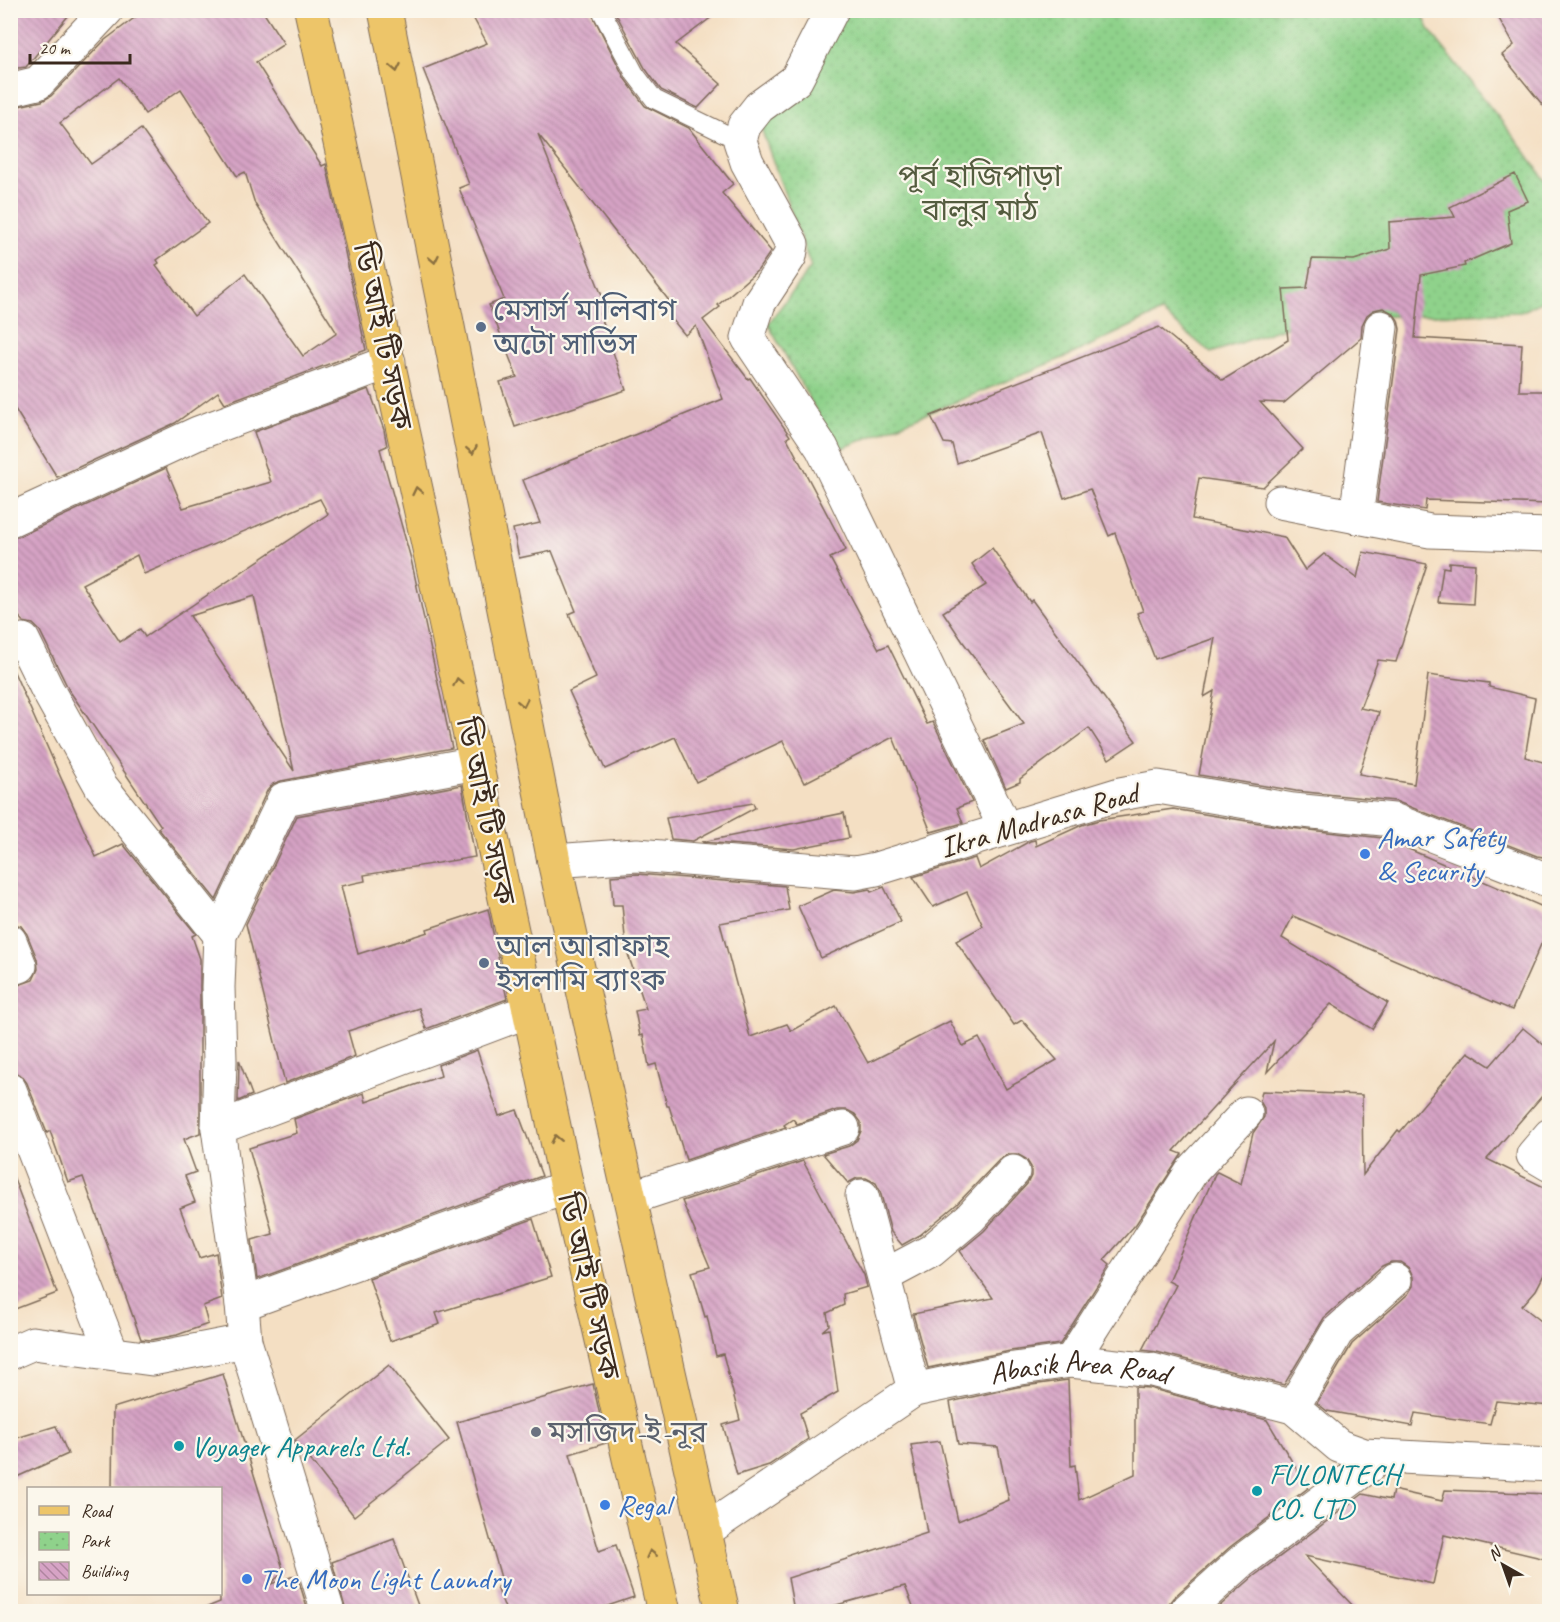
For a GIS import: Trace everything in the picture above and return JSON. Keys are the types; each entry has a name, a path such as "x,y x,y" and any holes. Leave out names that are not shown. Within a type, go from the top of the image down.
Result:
{"main road":[{"name":"ডি আই টি সড়ক","path":"311,10 528,1011 664,1611"},
{"name":"ডি আই টি সড়ক","path":"385,10 554,861 723,1611"}],"street":[{"path":"10,88 38,83 106,10"},
{"path":"832,10 796,80 759,107 744,126 740,141 747,162 792,244 790,256 759,303 748,339 822,448 1005,828"},
{"path":"1356,517 1381,327"},
{"path":"10,520 198,433 389,362"},
{"path":"1280,502 1430,531 1550,535"},
{"path":"23,640 47,689 101,786 220,935"},
{"path":"328,1611 245,1341 218,1128 220,935 284,799 476,763"},
{"name":"Ikra Madrasa Road","path":"554,861 637,855 855,873 876,869 1120,794 1158,787 1293,810 1394,820 1550,881"},
{"path":"10,940 20,966 10,968"},
{"path":"218,1128 528,1011"},
{"path":"10,1090 112,1353"},
{"path":"1071,1360 1192,1171 1246,1113"},
{"path":"630,1198 843,1128"},
{"path":"1550,1135 1533,1155 1550,1166"},
{"path":"884,1276 931,1251 970,1218 1013,1172"},
{"path":"242,1304 567,1187"},
{"path":"862,1196 914,1390"},
{"path":"1293,1407 1337,1332 1395,1280"},
{"path":"10,1353 33,1343 152,1359 245,1341"},
{"name":"Abasik Area Road","path":"705,1531 914,1390 1014,1369 1071,1360 1152,1370 1293,1407 1339,1446 1364,1455 1550,1465"},
{"path":"1185,1611 1242,1561 1382,1456"}],"lane":[{"path":"601,10 635,74 654,99 740,141"}],"green space":[{"name":"পূর্ব হাজিপাড়া বালুর মাঠ","path":"849,11 1421,11 1430,31 1521,146 1549,186 1549,298 1521,312 1309,319 1211,353 1161,312 1068,356 838,450 768,324 811,267 756,114"}],"building":[{"path":"10,10 73,10 26,67 10,69"},
{"path":"145,10 262,10 284,44 256,62 322,166 326,164 366,350 225,403 218,392 175,423 57,477 10,401 10,109 42,101 51,96 105,40","holes":["119,78 145,114 181,89 237,176 245,172 255,204 337,333 303,356 245,274 194,316 156,265 159,263 157,260 208,223 141,129 91,164 60,123"]},
{"path":"469,10 590,10 625,79 645,106 689,128 733,184 722,193 771,251 758,270 718,305 720,307 703,320 748,379 750,378 790,436 787,438 846,550 830,558 879,649 888,645 927,724 933,722 972,802 957,808 963,823 931,832 893,737 804,783 783,741 696,782 675,737 605,769 569,691 596,678 569,614 576,611 552,551 519,558 513,529 540,523 523,480 723,399 696,326 685,335 663,308 670,302 538,134 608,311 600,314 626,390 515,427 500,382 517,377 489,305 504,299 459,188 469,184 423,69 487,43"},
{"path":"614,10 721,10 676,44 721,84 698,108 661,90 645,68"},
{"path":"1494,10 1550,10 1550,114 1502,55 1514,45"},
{"path":"1515,174 1528,201 1507,210 1511,243 1464,263 1465,266 1421,275 1415,338 1522,344 1519,391 1550,391 1550,504 1426,500 1425,510 1377,502 1400,329 1393,313 1383,308 1367,315 1362,325 1361,338 1284,403 1260,402 1303,449 1263,487 1199,478 1192,519 1284,537 1305,570 1324,554 1357,578 1363,552 1427,564 1396,662 1378,660 1360,708 1379,712 1359,774 1414,784 1428,675 1489,683 1489,687 1535,698 1525,757 1550,764 1550,858 1537,856 1395,801 1296,791 1199,775 1214,691 1204,697 1215,638 1155,659 1137,613 1143,611 1115,533 1109,536 1090,489 1064,498 1042,433 957,463 952,444 944,443 931,416 1159,327 1223,380 1288,340 1283,289 1307,288 1312,259 1354,260 1390,249 1389,222 1455,217 1450,207"},
{"path":"369,389 384,430 387,446 380,449 411,559 452,748 273,784 267,791 216,900 158,828 161,826 69,690 40,631 33,624 23,622 10,604 10,538 18,537 166,468 183,508 271,482 254,432","holes":["320,499 328,514 145,637 140,629 120,642 82,584 137,555 144,574","254,596 294,771 190,616"]},
{"path":"992,548 1030,602 1032,600 1136,741 1109,759 1089,728 1020,779 1020,782 1006,788 984,740 1024,724 943,612 986,585 972,564"},
{"path":"1449,562 1475,564 1473,604 1438,602 1443,567 1449,568"},
{"path":"10,663 96,857 123,844 196,934 192,936 200,959 200,1133 184,1139 196,1172 185,1176 195,1202 180,1208 199,1258 216,1253 222,1299 203,1306 208,1324 177,1335 151,1340 141,1339 83,1177 68,1182 50,1131 47,1133 27,1083 22,1076 14,1072 10,1063 10,988 33,980 38,969 37,959 27,934 21,926 10,923"},
{"path":"462,785 475,857 364,875 365,881 341,886 358,954 428,932 427,929 488,909 507,999 426,1029 419,1008 348,1031 355,1056 285,1083 246,924 297,816"},
{"path":"753,803 755,808 693,841 671,839 666,818"},
{"path":"1173,809 1290,828 1383,838 1550,910 1550,924 1512,1010 1293,916 1282,938 1388,1003 1372,1029 1331,1004 1267,1072 1274,1041 1174,1151 1182,1154 1136,1224 1104,1260 1110,1265 1060,1344 1010,1351 928,1368 913,1314 993,1298 960,1251 984,1231 1027,1184 1031,1176 1031,1167 1026,1159 1017,1154 1008,1154 1000,1159 957,1204 920,1235 902,1245 891,1232 876,1183 866,1178 857,1178 848,1183 823,1154 849,1146 857,1140 861,1131 861,1122 855,1114 847,1110 837,1110 797,1124 793,1119 784,1125 786,1127 686,1160 669,1106 667,1106 656,1064 649,1066 643,1035 640,1036 635,1011 646,1009 626,948 622,905 613,905 611,876 637,874 785,886 789,910 720,923 750,1037 787,1024 791,1031 836,1006 868,1063 950,1021 963,1046 979,1038 1006,1089 1057,1060 1022,1020 1014,1025 956,941 983,926 967,892 933,907 913,877 975,858 979,869 1030,841 1035,840 1036,846 1082,825 1099,820"},
{"path":"844,813 849,838 794,849 702,842"},
{"path":"884,887 901,922 821,958 798,906 834,890 854,892 870,889 871,892"},
{"path":"1523,1028 1550,1050 1550,1087 1487,1159 1550,1190 1550,1263 1536,1290 1522,1306 1550,1328 1550,1406 1496,1401 1490,1424 1415,1413 1412,1426 1327,1411 1317,1403 1352,1344 1408,1294 1413,1286 1413,1277 1409,1268 1400,1262 1391,1262 1382,1266 1324,1318 1284,1385 1142,1350 1176,1285 1168,1281 1215,1174 1217,1172 1241,1184 1253,1133 1264,1117 1264,1108 1260,1101 1262,1091 1362,1095 1363,1175 1398,1130 1400,1132 1468,1052 1490,1066"},
{"path":"477,1050 499,1116 517,1110 542,1176 257,1279 252,1240 273,1234 249,1148 297,1133 294,1119 364,1093 366,1102 441,1076 438,1065"},
{"path":"239,1060 252,1095 238,1101 239,1062"},
{"path":"803,1161 864,1275 867,1287 843,1294 844,1305 827,1313 829,1325 822,1331 829,1329 838,1392 800,1413 808,1439 769,1465 737,1475 723,1425 740,1420 723,1354 716,1356 707,1316 705,1317 692,1272 710,1267 682,1201"},
{"path":"13,1176 57,1293 10,1311 10,1177"},
{"path":"533,1219 551,1277 436,1313 440,1324 390,1341 369,1278"},
{"path":"389,1365 449,1440 354,1516 295,1440"},
{"name":"Voyager Apparels Ltd.","path":"223,1374 284,1572 268,1585 297,1575 308,1611 205,1611 205,1608 220,1602 220,1595 222,1595 222,1487 112,1487 113,1408"},
{"path":"1068,1380 1071,1466 1075,1465 1079,1500 1135,1474 1135,1387 1149,1388 1267,1420 1308,1488 1230,1547 1173,1598 1167,1606 1167,1611 915,1611 905,1586 815,1611 794,1611 788,1578 927,1533 911,1445 940,1441 958,1521 1009,1500 998,1447 958,1444 950,1402 1017,1387"},
{"path":"593,1384 606,1443 570,1454 599,1551 616,1545 634,1597 593,1611 506,1611 497,1587 503,1585 457,1422"},
{"path":"56,1426 68,1454 10,1480 10,1440"},
{"path":"1393,1490 1442,1501 1445,1490 1550,1494 1550,1560 1444,1535 1433,1584 1305,1556 1358,1611 1214,1611 1254,1576 1363,1494 1391,1500"},
{"path":"394,1539 420,1611 346,1611 332,1562"}],"place":[{"name":"মেসার্স মালিবাগ অটো সার্ভিস","path":"481,327"},
{"name":"Amar Safety & Security","path":"1365,854"},
{"name":"আল আরাফাহ ইসলামি ব্যাংক","path":"484,963"},
{"name":"মসজিদ-ই-নূর","path":"536,1432"},
{"name":"Voyager Apparels Ltd.","path":"179,1446"},
{"name":"FULONTECH CO. LTD","path":"1257,1491"},
{"name":"Regal","path":"605,1505"},
{"name":"The Moon Light Laundry","path":"247,1579"}]}
